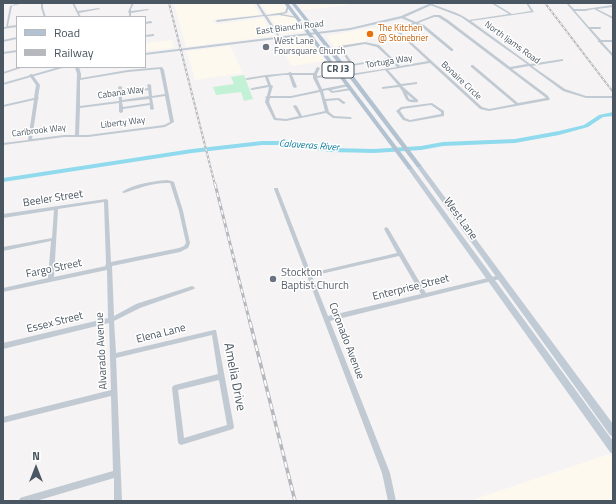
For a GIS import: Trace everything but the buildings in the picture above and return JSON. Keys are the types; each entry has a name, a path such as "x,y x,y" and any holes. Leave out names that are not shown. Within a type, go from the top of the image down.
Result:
{"main road":[{"name":"West Lane","path":"289,4 296,17 389,138 489,279 613,449"},
{"name":"West Lane","path":"289,4 316,33 398,138 613,432"},
{"name":"East Bianchi Road","path":"146,54 360,27 402,16 432,4"},
{"path":"3,84 58,68"},
{"path":"425,189 433,195 438,202 444,202"},
{"path":"442,212 449,214 457,225 466,231"}],"street":[{"path":"7,27 13,4 22,3"},
{"path":"42,3 45,16"},
{"path":"73,3 79,16"},
{"path":"130,16 129,12 132,3"},
{"path":"257,3 279,37"},
{"path":"492,3 512,15"},
{"path":"468,21 533,12 527,3"},
{"path":"567,3 613,56"},
{"path":"217,21 279,14 286,12 289,4"},
{"name":"North Ijams Road","path":"432,4 453,12 468,21 564,90 583,96 613,97"},
{"path":"573,10 613,6"},
{"path":"77,12 99,9"},
{"path":"594,9 613,18"},
{"path":"129,12 148,10"},
{"path":"279,14 296,17"},
{"path":"402,16 427,29 452,50"},
{"name":"Bonaire Circle","path":"434,16 441,17 548,97 546,100 484,110 431,62 396,30 434,16"},
{"path":"146,23 150,22"},
{"path":"3,28 16,26"},
{"path":"588,28 600,28"},
{"path":"146,36 153,35"},
{"path":"3,41 16,38"},
{"path":"599,41 613,41"},
{"path":"391,59 352,64 340,47 367,43 378,46 391,59 399,67"},
{"path":"3,53 16,51"},
{"path":"510,68 562,60"},
{"name":"Tortuga Way","path":"350,75 431,62"},
{"path":"472,66 518,105"},
{"path":"3,72 18,68"},
{"path":"77,68 79,79 79,107 77,135"},
{"path":"79,79 122,72 161,68 167,94"},
{"path":"318,68 315,75 327,112 334,118 350,118"},
{"path":"272,69 275,75"},
{"path":"385,70 405,91 422,105"},
{"path":"253,72 255,78"},
{"path":"293,72 295,87"},
{"path":"247,79 293,72 315,75 331,75"},
{"path":"30,140 38,86 31,76"},
{"path":"266,76 271,86 267,97 267,102 274,118 278,120 327,112"},
{"path":"383,88 416,83"},
{"path":"252,89 271,86"},
{"path":"120,94 149,87 152,109"},
{"path":"267,97 291,97 350,87"},
{"path":"120,88 121,110 152,104"},
{"path":"405,91 405,96 413,104 435,104 444,114 410,121 404,119 398,111 399,109 413,104 416,101"},
{"name":"Cabana Way","path":"79,107 167,94"},
{"name":"Liberty Way","path":"77,135 88,136 170,124 171,121 167,94"},
{"path":"3,106 37,98"},
{"path":"323,100 339,99 344,103"},
{"path":"295,106 301,117"},
{"name":"Caribrook Way","path":"3,144 77,135"},
{"name":"Fargo Street","path":"3,290 108,267 180,250 186,247 188,243 172,182 162,182 130,189 124,192"},
{"name":"Coronado Avenue","path":"276,189 386,473 392,501"},
{"name":"Alvarado Avenue","path":"106,200 118,501"},
{"name":"Beeler Street","path":"3,216 106,200"},
{"path":"51,280 56,208"},
{"path":"386,229 424,295"},
{"path":"3,249 53,239"},
{"path":"309,275 400,254"},
{"name":"Enterprise Street","path":"327,319 500,277"},
{"name":"Essex Street","path":"3,346 111,320 138,306 192,288"},
{"name":"Elena Lane","path":"113,356 214,332"},
{"name":"Amelia Drive","path":"214,332 232,427 181,442 175,388 222,376"},
{"path":"3,420 114,392"},
{"path":"23,501 116,474"}],"shaded area":[{"path":"174,3 253,3 260,15 216,19 211,22 217,24 263,18 274,36 186,47"},
{"path":"260,3 283,3 287,8 286,11 281,13 268,14"},
{"path":"298,3 346,3 348,5 303,10"},
{"path":"282,15 294,17 305,31 281,35 270,17"},
{"path":"376,27 386,36 366,40 364,42 335,47 326,36"},
{"path":"304,36 307,37 326,61 292,66 275,40"},
{"path":"172,40 174,48 146,51 146,43"},
{"path":"230,46 243,73 195,80 187,51"},
{"path":"609,454 613,460 613,501 469,501"}],"green space":[{"path":"244,75 253,99 244,101 241,92 216,95 213,87 234,84 231,77"}],"waterway":[{"name":"Calaveras River","path":"3,180 192,151 262,143 279,143 331,150 374,151 421,148 443,144 515,141 559,133 586,126 601,116 613,114"}],"railway":[{"path":"169,3 215,185"},
{"path":"545,3 613,92"},
{"path":"215,184 250,323"},
{"path":"250,322 295,501"}],"place":[{"name":"The Kitchen @ Stonebrier","path":"370,34"},
{"name":"West Lane Foursquare Church","path":"266,47"},
{"name":"Stockton Baptist Church","path":"273,279"}]}
